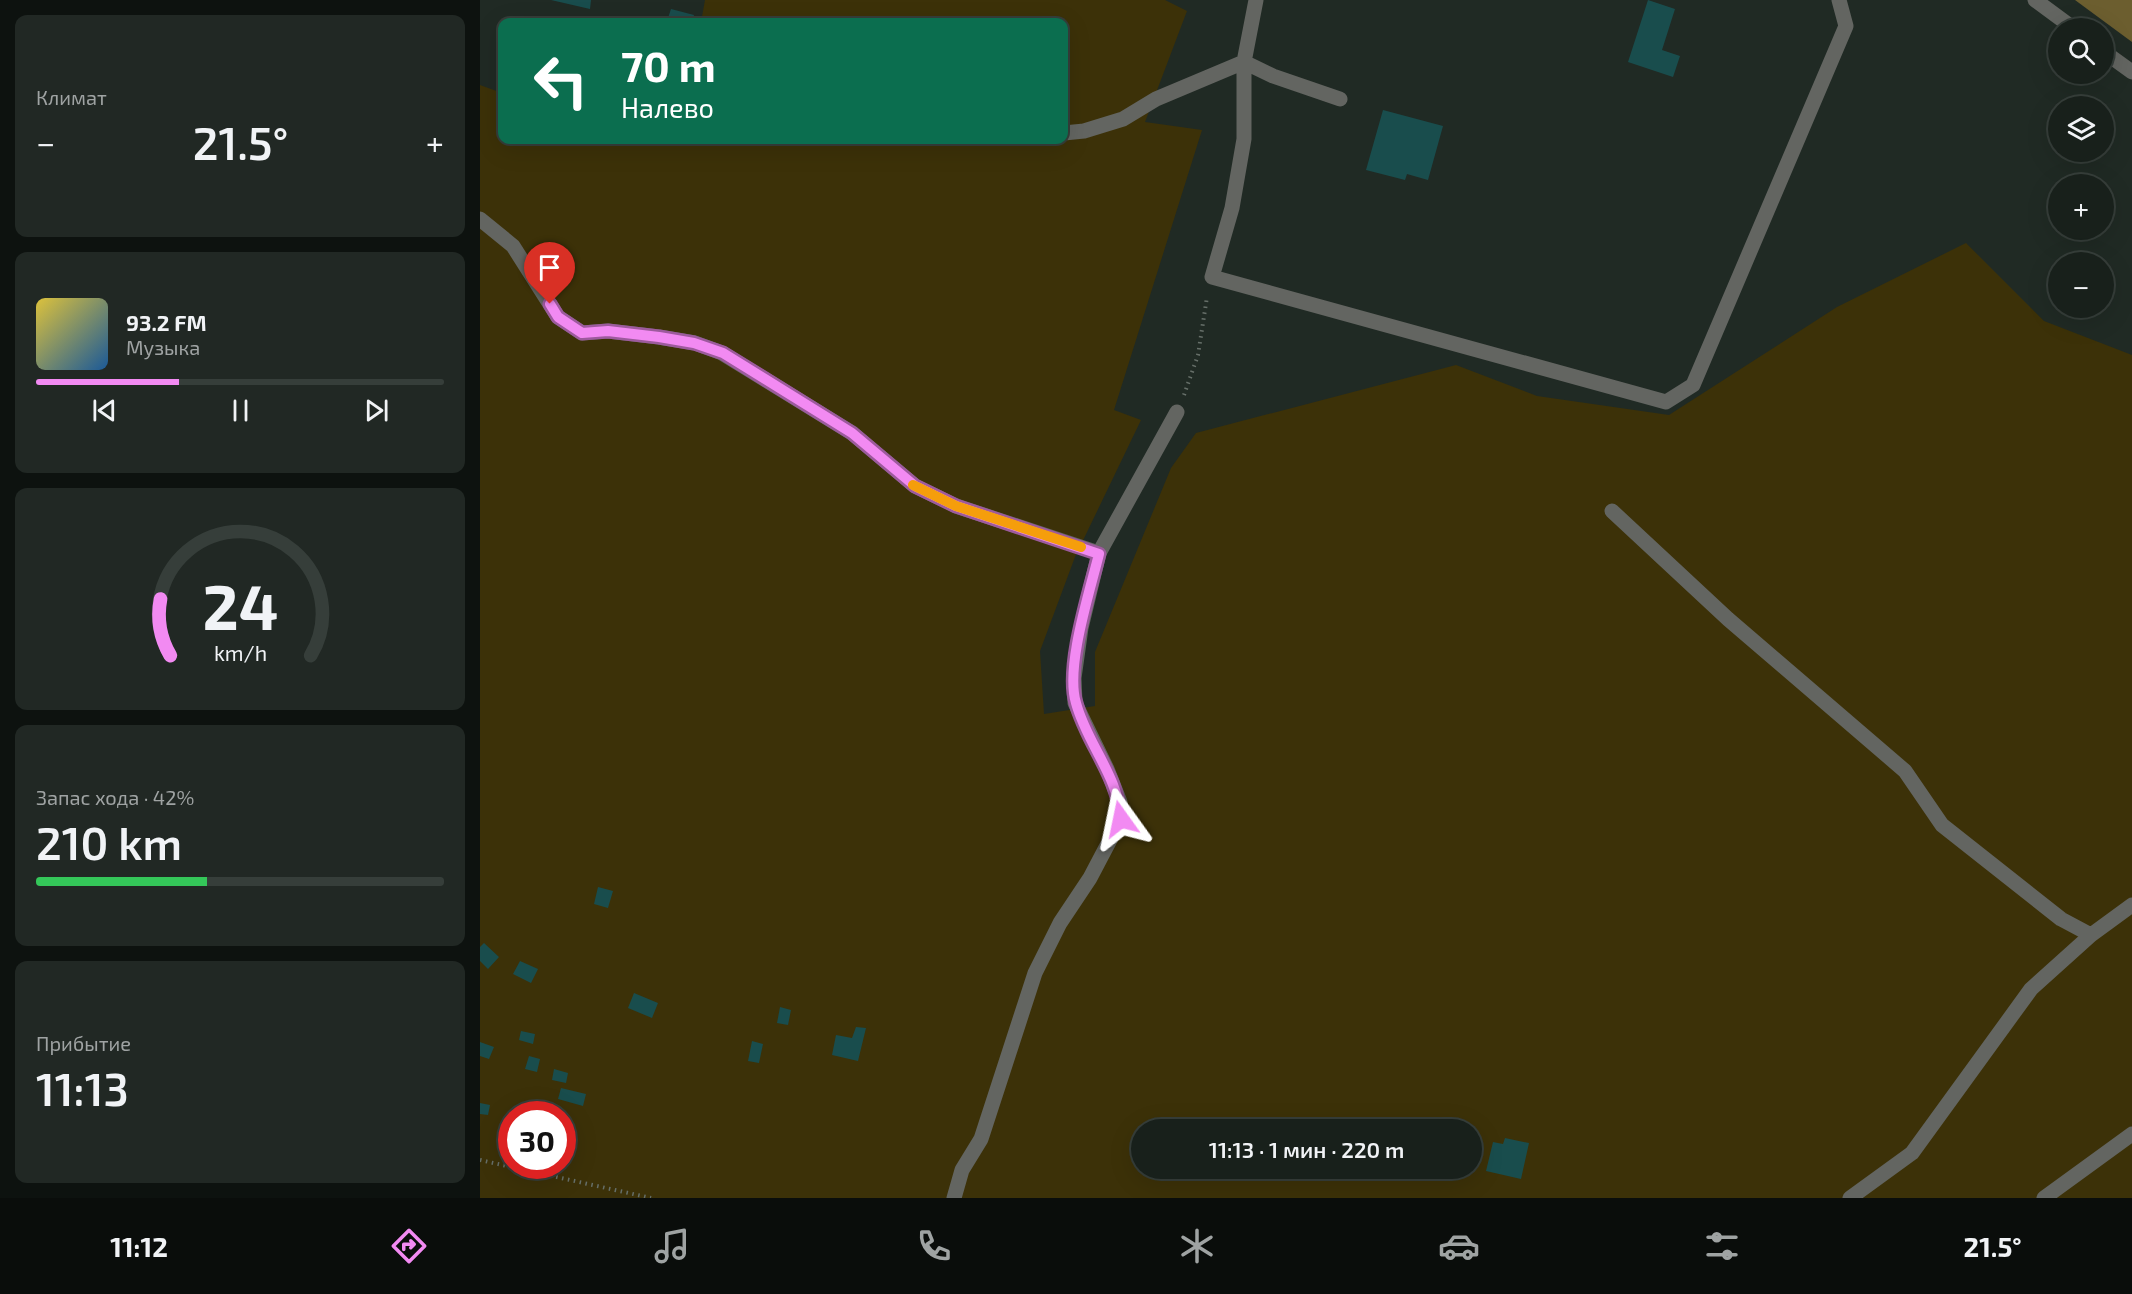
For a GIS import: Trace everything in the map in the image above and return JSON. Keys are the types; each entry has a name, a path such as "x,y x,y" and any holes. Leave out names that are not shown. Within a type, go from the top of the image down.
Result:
{"street":[{"path":"1256,0 1244,62 1244,139 1232,207 1212,277 1666,402 1693,385 1846,26 1839,0"},
{"path":"2035,0 2059,18"},
{"path":"2114,59 2132,72"},
{"path":"1068,133 1084,131 1123,119 1156,99 1244,62 1273,76 1340,99"},
{"path":"480,219 513,246 558,317 582,333 608,331 659,337 694,343 723,353 852,433 915,486 956,506 1099,554"},
{"path":"954,1198 962,1170 981,1139 1035,973 1059,923 1090,878 1121,819 1120,802 1107,769 1075,703 1074,678 1081,628 1099,554 1177,412"},
{"path":"1612,511 1728,619 1905,771 1942,825 2061,919 2091,935"},
{"path":"1850,1198 1912,1153 2031,989 2091,935 2132,905"},
{"path":"2044,1198 2132,1134"}],"path":[{"path":"1177,412 1198,355 1212,277"},
{"path":"480,1160 651,1198"}],"shaded area":[{"path":"705,0 1165,0 1187,11 1145,122 1202,130 1114,410 1141,420 1075,557 1040,651 1044,714 1095,706 1095,652 1171,468 1196,433 1456,365 1537,396 1669,415 1837,307 1966,243 2044,321 2132,355 2132,1198 480,1198 480,85 498,92 498,144 1068,144 1068,18 702,18"},
{"path":"2075,0 2132,0 2132,42 2114,29 2114,18 2099,18"}],"building":[{"path":"551,0 591,0 590,9"},
{"path":"1648,0 1675,9 1662,50 1680,56 1673,77 1628,62"},
{"path":"671,9 694,15 693,18 668,18"},
{"path":"1383,110 1443,126 1428,180 1407,174 1405,180 1366,170"},
{"path":"598,887 613,891 608,908 594,904"},
{"path":"484,943 499,957 488,969 480,961 480,947"},
{"path":"520,961 538,969 531,983 513,974"},
{"path":"634,993 658,1003 652,1018 628,1008"},
{"path":"780,1007 791,1010 788,1025 777,1023"},
{"path":"856,1027 866,1028 858,1061 832,1055 836,1035 852,1038"},
{"path":"521,1031 535,1034 533,1044 519,1040"},
{"path":"752,1041 763,1044 759,1063 748,1061"},
{"path":"480,1042 494,1047 489,1059 480,1056"},
{"path":"529,1056 540,1059 537,1072 525,1069"},
{"path":"554,1069 568,1073 566,1083 552,1080"},
{"path":"561,1088 586,1094 583,1106 576,1104 576,1101 558,1099"},
{"path":"480,1103 490,1105 488,1115 480,1114"},
{"path":"1505,1138 1529,1143 1521,1179 1486,1171 1493,1142 1503,1144"}],"slow traffic":[{"path":"913,485 956,506 1081,547"}],"route":[{"path":"550,304 558,317 582,333 608,331 659,337 694,343 723,353 852,433 915,486 956,506 1099,554 1081,628 1074,678 1075,703 1107,769 1120,802 1121,819"}]}
